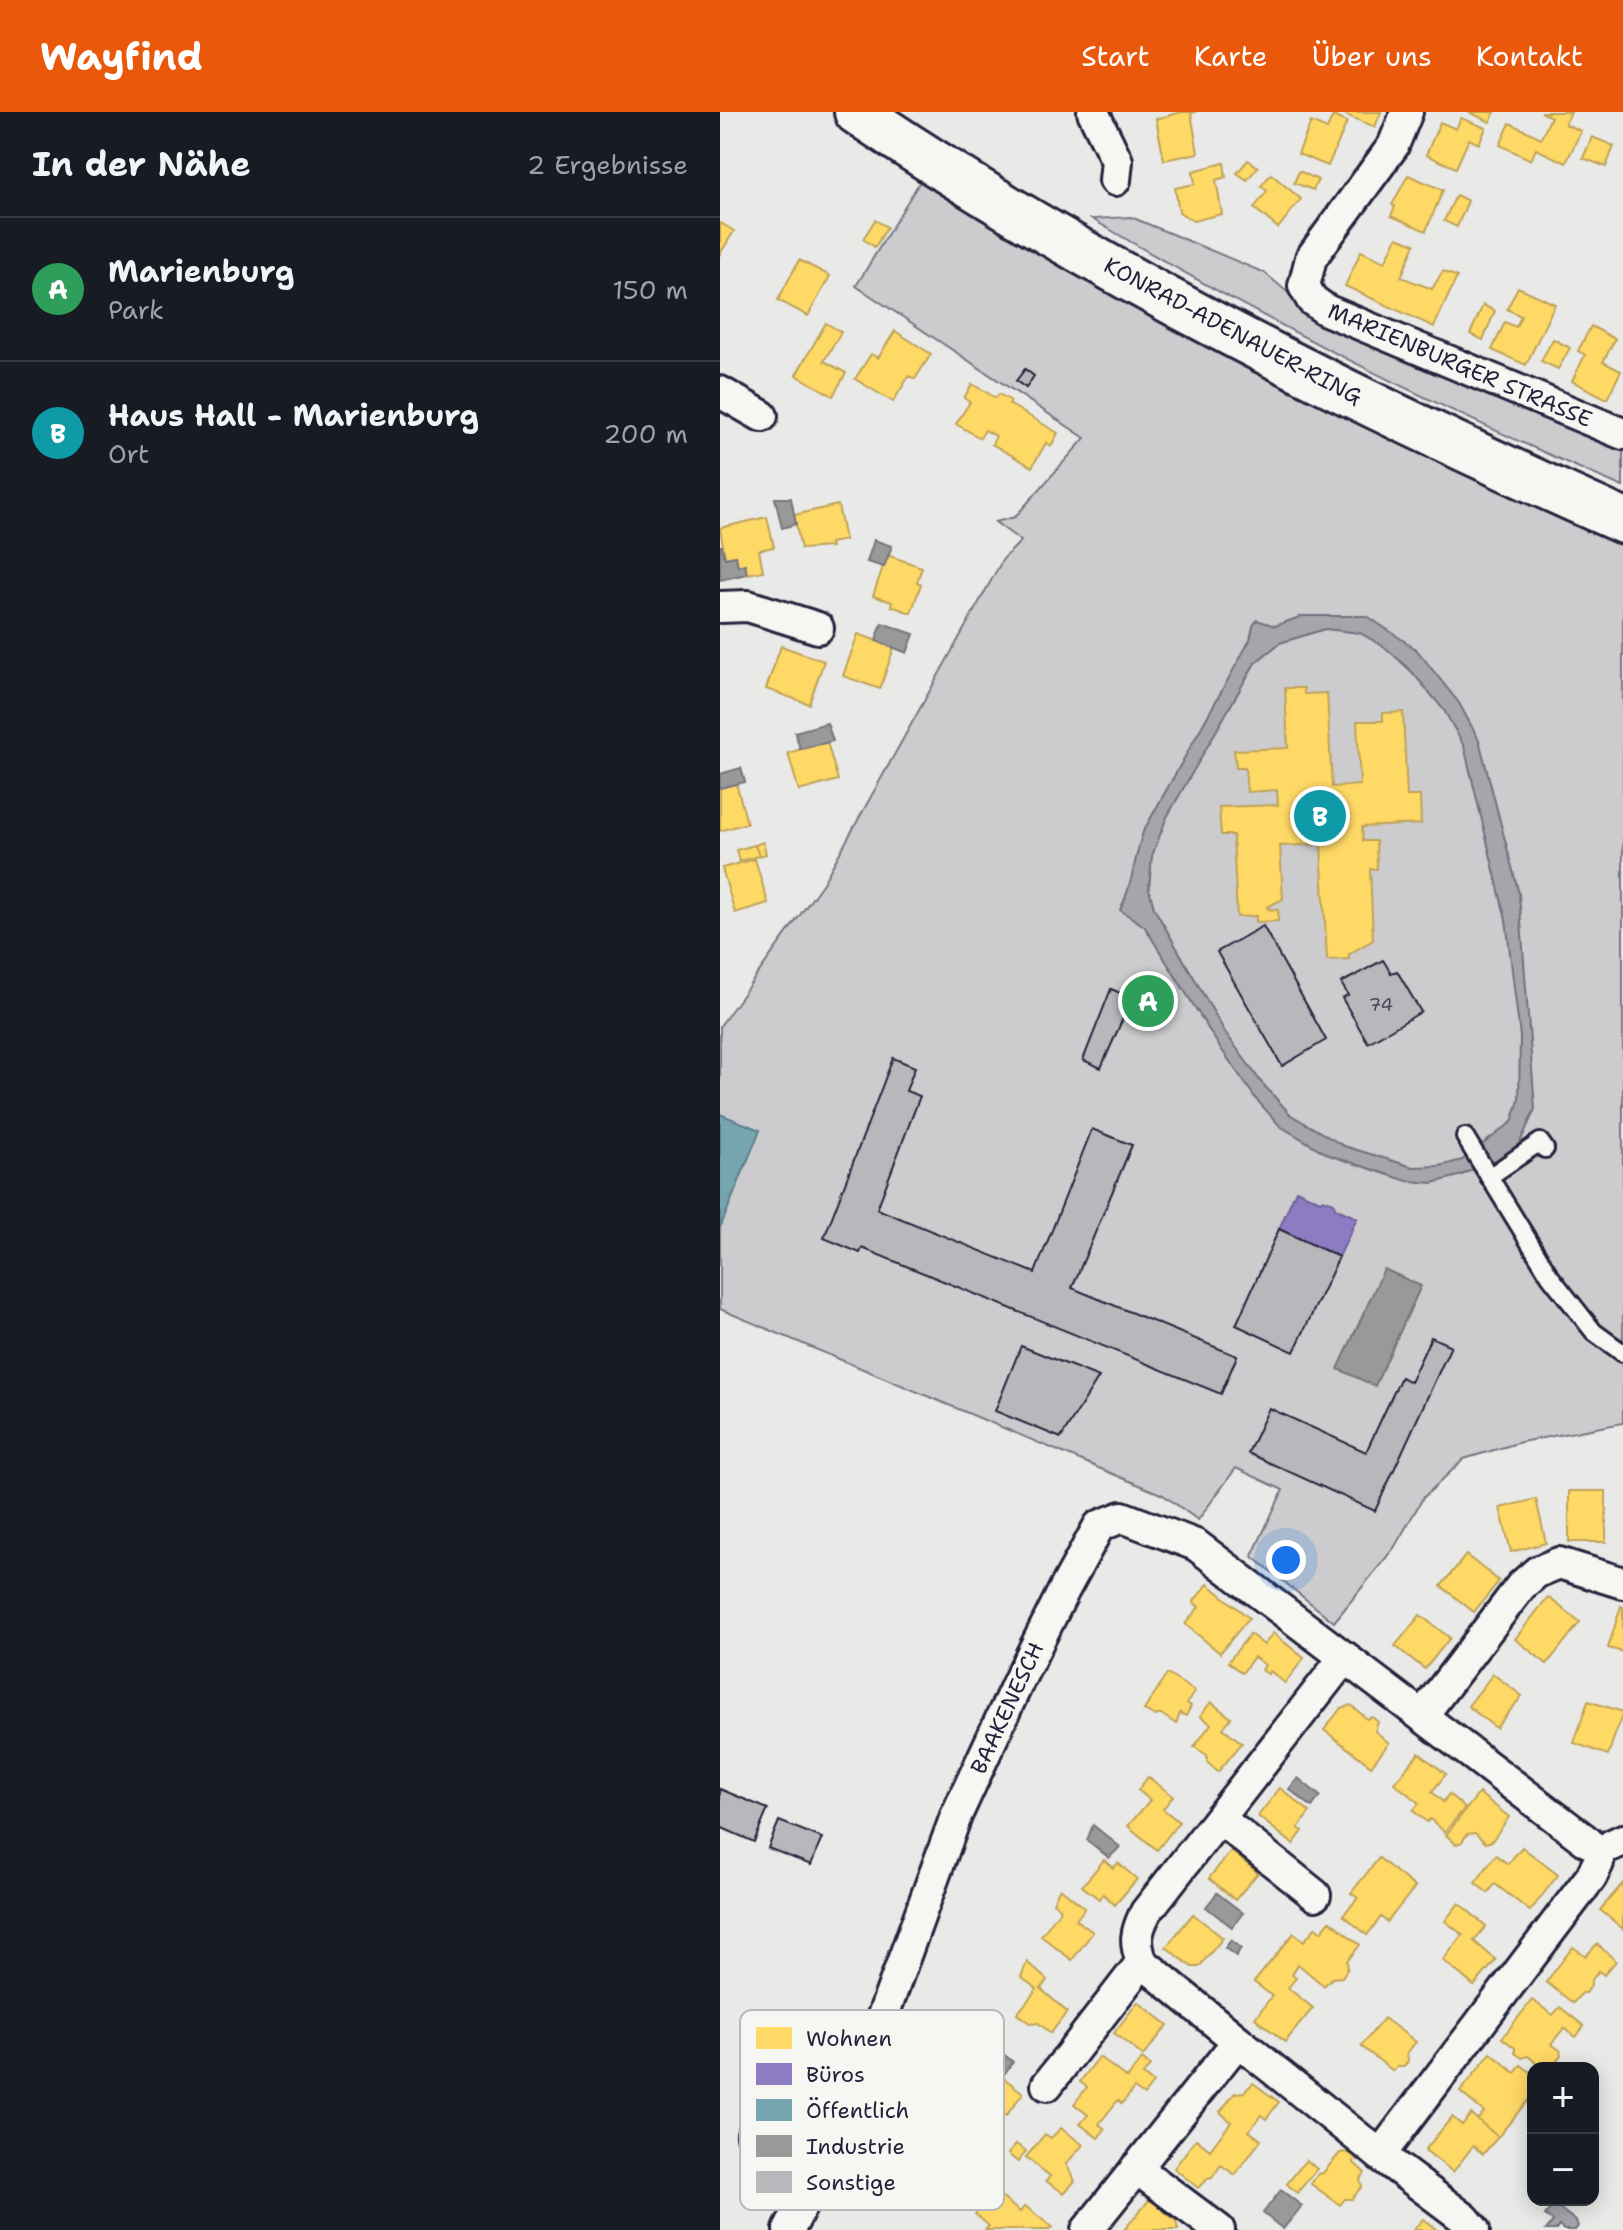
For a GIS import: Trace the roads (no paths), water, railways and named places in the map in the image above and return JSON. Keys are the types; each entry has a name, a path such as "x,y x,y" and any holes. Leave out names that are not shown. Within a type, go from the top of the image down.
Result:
{"main road":[{"name":"KONRAD-ADENAUER-RING","path":"857,112 973,188 1157,293 1344,391 1518,475 1623,521"}],"street":[{"path":"1093,112 1117,161 1115,180"},
{"name":"MARIENBURGER STRASSE","path":"1407,112 1393,146 1311,258 1304,286 1312,300 1326,310 1623,434"},
{"path":"720,392 762,416"},
{"path":"720,607 748,606 818,628"},
{"name":"BAAKENESCH","path":"885,2010 956,1816 1019,1680 1099,1526 1122,1517 1196,1545 1422,1716 1605,1847 1591,1877 1380,2155"},
{"path":"1422,1716 1521,1586 1537,1572 1559,1563 1623,1583"},
{"path":"1345,1657 1146,1912 1137,1928 1135,1946 1142,1962 1380,2155 1465,2219 1474,2230"},
{"path":"1220,1819 1315,1895"},
{"path":"1047,2085 1142,1962"},
{"path":"1087,2230 1238,2041"},
{"path":"1136,2168 1219,2230"},
{"name":"BAAKENESCH","path":"789,2230 799,2210"}],"lane":[{"path":"1465,1137 1550,1276 1594,1332 1623,1353"},
{"path":"1486,1172 1540,1142 1545,1149"}],"place":[{"name":"Haus Hall - Marienburg","path":"1320,816"},
{"name":"Marienburg","path":"1148,1001"}]}
